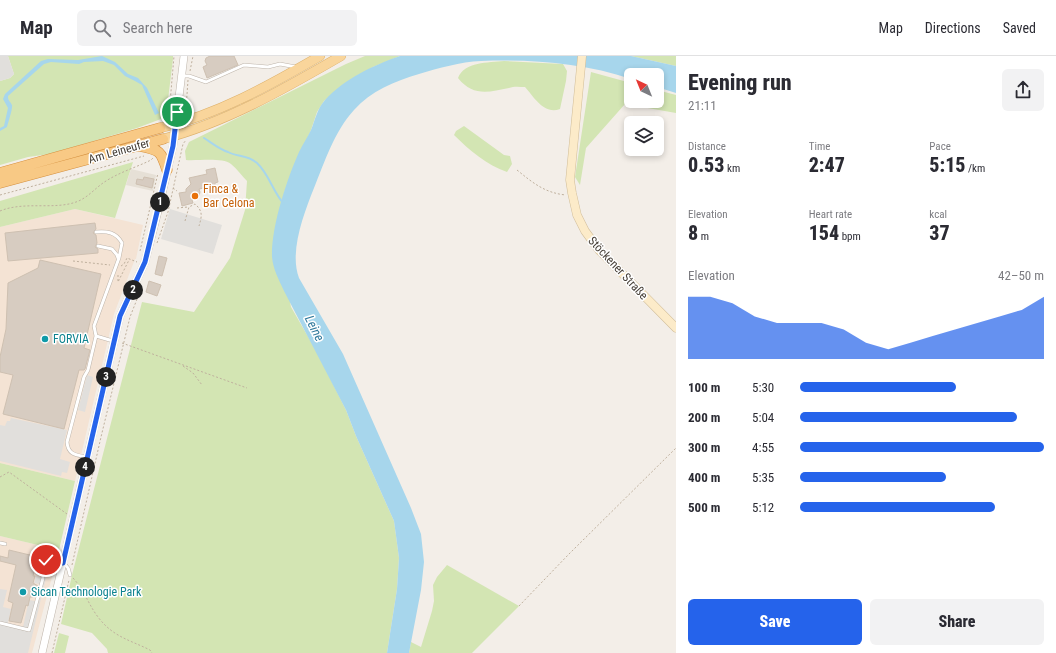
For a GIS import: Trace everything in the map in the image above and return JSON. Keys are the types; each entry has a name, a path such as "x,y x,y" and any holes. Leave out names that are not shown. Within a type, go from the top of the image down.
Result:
{"highway":[{"name":"Am Leineufer","path":"0,173 160,128"},
{"name":"Am Leineufer","path":"0,183 163,139"},
{"path":"136,146 158,151 164,158 167,170"}],"main road":[{"name":"Am Leineufer","path":"160,128 196,118 235,101 320,56"},
{"name":"Am Leineufer","path":"163,139 192,130 241,110 279,92 341,56"},
{"name":"Stöckener Straße","path":"582,56 570,180 567,196 585,231 599,250 676,328"}],"street":[{"path":"42,653 120,316 145,262 167,170 175,136 184,56"}],"lane":[{"path":"181,76 189,76 206,82 244,65 268,67 280,64 299,68"},
{"path":"96,232 110,232 119,238 122,243 122,248 118,260"},
{"path":"87,457 71,453 67,449 67,442 84,376 88,370 96,336 94,326 118,266 117,255 112,249 98,246"},
{"path":"96,336 115,341"},
{"path":"0,543 5,544"},
{"path":"0,623 29,630 43,578 41,565 43,561 50,559 63,563 68,568 70,575"}],"path":[{"path":"168,115 174,56"},
{"path":"186,109 189,76 193,56"},
{"path":"157,243 168,212 183,144"},
{"path":"0,211 7,208 22,206 76,202 90,194 106,181 151,160 155,154"},
{"path":"0,195 146,156"},
{"path":"517,170 548,192 567,196"},
{"path":"173,188 177,190"},
{"path":"177,208 189,207 195,204 200,208 202,217 199,226"},
{"path":"185,221 189,207"},
{"path":"73,261 118,266 124,264 127,258 138,262"},
{"path":"118,266 118,282 130,259"},
{"path":"52,653 130,316 141,288"},
{"path":"124,344 247,388"},
{"path":"181,364 193,373 202,385"},
{"path":"519,606 676,448"},
{"path":"0,477 9,472 69,515"},
{"path":"70,575 81,587 98,618 106,626 121,638 150,650 152,653"}],"shaded area":[{"path":"0,56 8,56 14,74 10,78 0,81"},
{"path":"131,169 156,175 153,191 126,185"},
{"path":"75,209 143,225 136,259 114,314 75,481 0,463 0,227"},
{"path":"170,209 222,225 213,254 161,239"},
{"path":"87,375 93,377 85,412 78,410"},
{"path":"11,418 67,430 60,459 70,462 67,473 62,472 61,476 0,461 0,425 5,426 7,421 10,421"},
{"path":"0,536 59,550 32,653 0,653"},
{"path":"36,576 46,578 28,653 0,653 0,589 7,590 3,607 11,609 8,623 23,627 29,600 35,601 39,584 34,583"}],"green space":[{"path":"8,56 173,56 166,116 137,128 50,154 28,157 0,165 0,81 10,78 14,74"},
{"path":"365,56 400,56 373,67 346,83 324,101 317,112 311,130 285,190 276,224 291,307 318,354 346,410 394,521 399,558 397,589 387,653 108,653 107,649 92,633 61,624 72,575 142,302 194,312 230,258 245,210 247,181 231,164 222,161 186,160 185,151 189,142"},
{"path":"631,56 676,56 676,66"},
{"path":"504,61 563,64 567,71 560,109 549,110 544,107 525,87 513,87 482,92 469,88 458,78 461,72 471,66"},
{"path":"591,72 624,81 624,105 586,148 580,185 575,177"},
{"path":"664,92 676,95 676,113 648,108 664,108"},
{"path":"464,126 504,155 510,156 512,164 507,172 492,165 479,156 454,135 456,131"},
{"path":"133,162 115,218 75,209 0,227 0,201"},
{"path":"0,463 75,481 59,550 0,536"},
{"path":"447,565 519,606 472,653 409,653 411,642 421,647 434,601 433,585 437,577"},
{"path":"59,633 69,636 65,653 54,653"}],"water":[{"path":"102,56 115,62 128,74 138,78 147,88 159,113 155,115 142,85 125,76 114,65 103,61 84,62 79,64 51,62 44,64 8,96 12,105 11,112 7,127 0,131 0,128 4,126 8,108 3,99 5,94 41,61 48,59 78,60"},
{"name":"Leine","path":"400,56 631,56 676,66 676,93 664,89 664,68 624,68 624,77 595,69 557,63 481,61 465,63 410,77 392,83 376,92 354,110 335,137 302,221 297,245 296,268 299,278 343,354 421,534 424,562 421,590 409,653 387,653 397,589 399,558 394,521 346,410 280,283 272,257 274,232 285,189 299,152 311,130 322,103 350,79"}],"building":[{"path":"210,56 234,56 238,65 207,78 203,67 207,65 205,61 206,58"},
{"path":"215,168 218,182 215,183 215,186 199,189 199,196 192,200 193,203 182,206 179,193 186,192 186,189 191,184 189,178 207,174 206,170"},
{"path":"144,177 154,179 152,188 136,184 137,179 143,180"},
{"path":"95,223 96,229 93,233 96,235 97,243 95,247 98,249 98,253 8,261 5,233"},
{"path":"159,256 167,258 162,276 155,274"},
{"name":"FORVIA","path":"40,260 101,274 84,348 90,350 85,369 79,370 64,429 3,414 13,375 0,372 0,357 6,329 8,283 38,268"},
{"path":"149,281 161,285 157,296 146,292"},
{"name":"Sican Technologie Park","path":"9,550 38,557 33,576 35,576 33,583 38,586 35,597 30,597 28,606 26,605 21,623 9,621 13,603 8,601 16,565 0,561 0,556 8,558"}],"waterway":[{"path":"204,138 231,154 254,160 265,172 284,204"}],"place":[{"name":"Finca & Bar Celona","path":"195,196"},
{"name":"FORVIA","path":"45,339"},
{"name":"Sican Technologie Park","path":"23,592"}],"route":[{"path":"46,560 50,559 63,563 120,316 145,262 158,211 175,136 177,112"}]}
